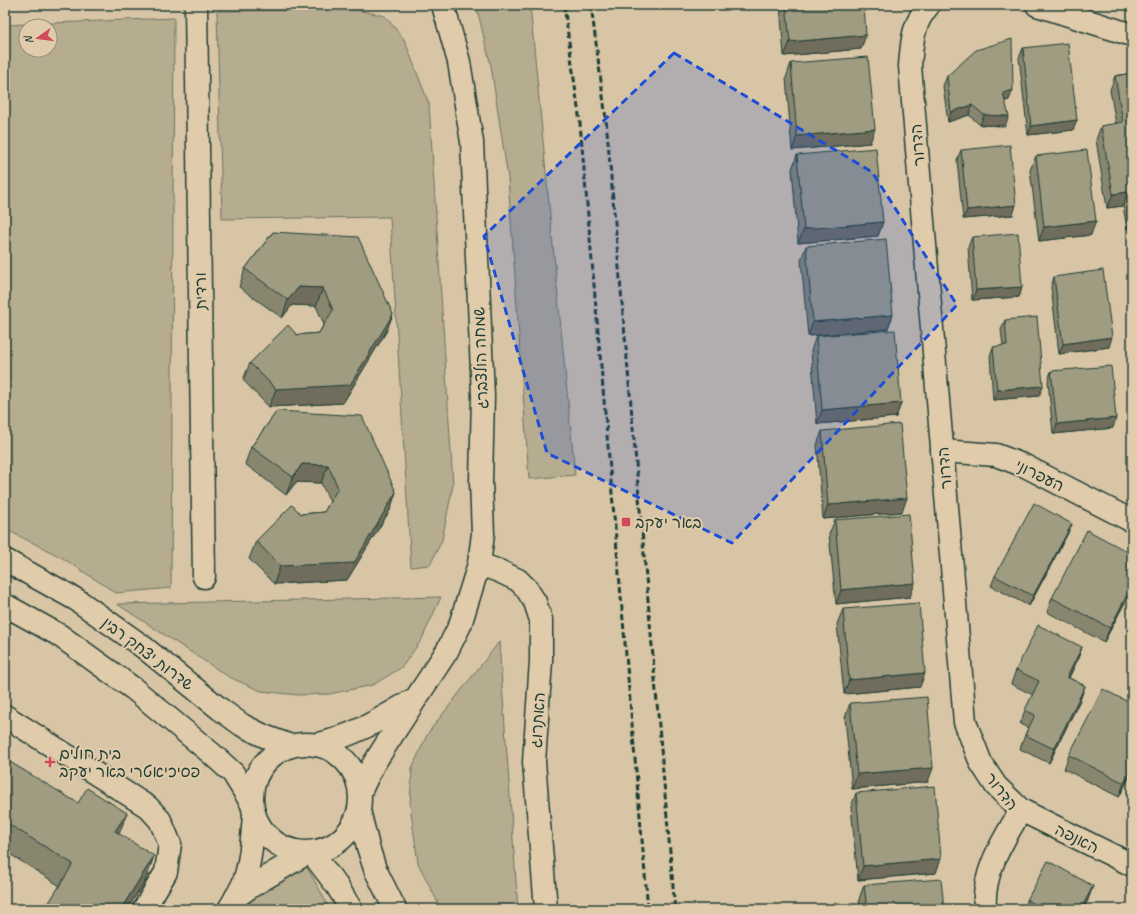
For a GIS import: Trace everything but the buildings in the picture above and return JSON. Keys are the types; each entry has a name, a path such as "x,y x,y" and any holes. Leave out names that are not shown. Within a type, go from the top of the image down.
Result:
{"street":[{"name":"ורדית","path":"196,5 204,577"},
{"name":"שמחה הולצברג","path":"359,801 374,765 447,651 460,626 479,564 483,534 481,482 483,396 472,142 459,62 443,5"},
{"name":"הדרור","path":"929,5 923,12 913,34 910,66 965,722 981,763 996,786 1021,810 998,849 988,873 984,901 985,909"},
{"path":"1037,5 1132,35"},
{"name":"העפרוני","path":"942,451 996,455 1018,463 1132,521"},
{"name":"שדרות יצחק רבין","path":"5,560 77,600 142,646 242,725 264,736 291,746"},
{"name":"האתרוג","path":"479,564 518,580 526,588 535,602 540,620 541,661 534,762 546,909"},
{"path":"5,606 59,635 134,689 212,754 233,774 253,809 262,830 274,843 290,850 309,852 324,850 339,841 351,828 359,801"},
{"name":"שמחה הולצברג","path":"315,745 333,741 377,722 415,699"},
{"path":"5,716 148,807 160,820 170,844 166,872 144,909"},
{"path":"232,903 243,883 251,844 254,781 262,765 275,753 291,746 310,744 328,748 344,759 354,774 368,847 376,869 395,909"},
{"name":"האנפה","path":"1021,810 1132,865"},
{"path":"232,903 250,887 309,852"},
{"path":"309,852 337,886 351,909"}],"highlighted area":[{"path":"674,53 872,172 957,305 732,543 547,453 484,236"}],"shaded area":[{"path":"476,5 530,5 575,475 529,479 508,178 491,66"},
{"path":"357,10 385,16 404,39 429,104 453,485 442,540 430,565 411,567 390,217 222,219 217,11"},
{"path":"174,18 171,588 116,593 61,557 5,529 5,25 18,24 18,58 58,58 58,23"},
{"path":"441,597 422,639 402,667 373,685 329,694 298,695 261,691 229,677 117,604"},
{"path":"499,642 518,909 441,909 418,863 410,805 412,768 428,733"},
{"path":"305,864 329,909 242,909 260,876"}],"railway":[{"path":"564,5 580,123 648,909"},
{"path":"591,5 606,119 675,909"}],"place":[{"name":"באר יעקב","path":"626,522"},
{"name":"בית חולים פסיכיאטרי באר יעקב","path":"50,762"}]}
